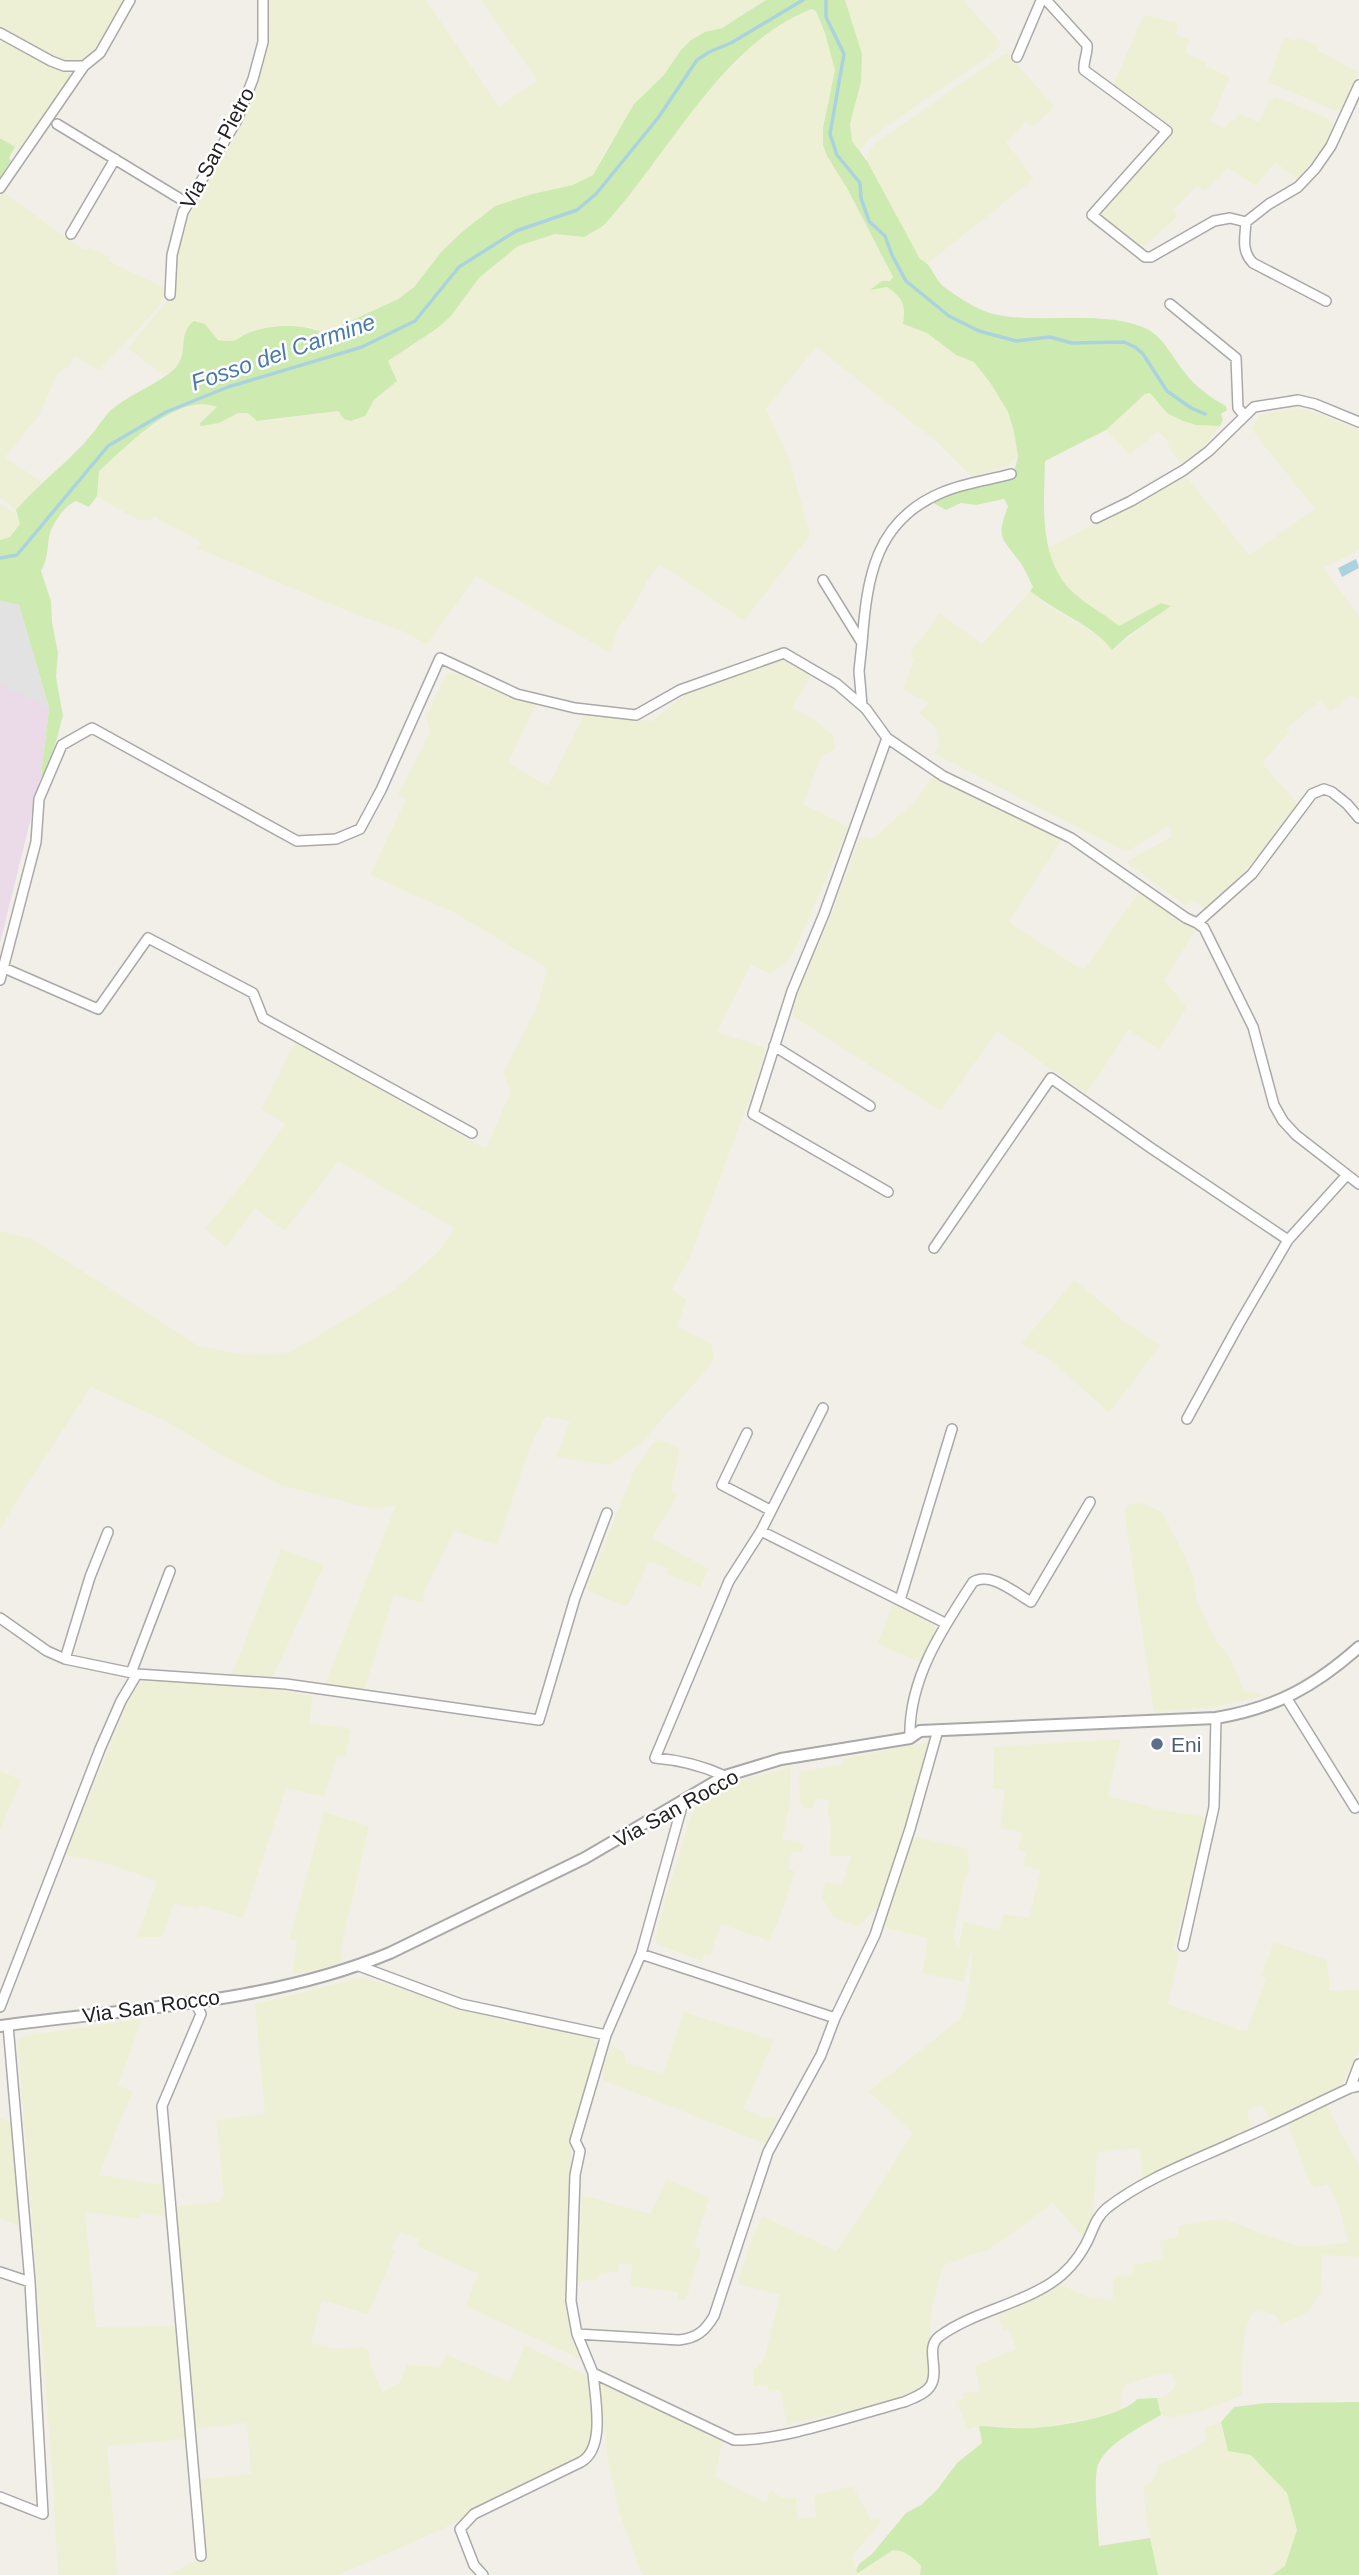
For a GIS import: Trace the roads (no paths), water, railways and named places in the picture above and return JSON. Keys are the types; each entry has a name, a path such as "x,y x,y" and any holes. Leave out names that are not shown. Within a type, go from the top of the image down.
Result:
{"street":[{"path":"0,188 84,66 100,53 130,0"},
{"name":"Via San Pietro","path":"170,295 172,255 178,226 187,203 237,120 253,79 263,42 263,0"},
{"path":"1017,57 1040,1 1087,45 1084,70 1167,131 1092,215 1145,257 1151,257 1214,221 1230,218 1246,222"},
{"path":"0,33 51,61 64,66 84,66"},
{"path":"1326,301 1253,263 1246,256 1244,248 1246,222 1298,187 1315,169 1331,146 1359,85"},
{"path":"57,124 187,203"},
{"path":"71,234 115,159"},
{"path":"1170,304 1236,358 1238,408 1244,415"},
{"path":"1096,518 1184,470 1209,451 1255,407 1298,400 1359,422"},
{"path":"862,705 859,671 866,596 875,561 892,526 907,512 946,491 1011,474"},
{"path":"823,580 862,643"},
{"path":"0,980 36,842 39,799 62,745 92,728 297,841 336,839 360,829 381,790 440,658 517,695 575,708 636,715 680,690 784,653 837,684 862,705 887,738 943,776 1071,838 1204,928 1253,1027 1274,1105 1296,1135 1359,1184"},
{"path":"887,738 824,914 792,991 753,1114 888,1192"},
{"path":"1197,923 1252,874 1312,794 1325,789 1332,792 1359,818"},
{"path":"4,968 98,1009 148,938 253,993 263,1018 472,1133"},
{"path":"774,1046 870,1106"},
{"path":"934,1248 1051,1078 1288,1240"},
{"path":"1187,1419 1238,1324 1288,1240 1346,1176"},
{"path":"724,1776 683,1760 655,1758 730,1581 761,1531 823,1408"},
{"path":"900,1600 952,1429"},
{"path":"747,1433 722,1485 770,1510"},
{"path":"910,1738 911,1705 921,1675 945,1623 973,1582 987,1578 1031,1602 1090,1502"},
{"path":"0,1618 47,1651 65,1659 134,1673 286,1684 539,1720 575,1598 607,1513"},
{"path":"761,1531 945,1623"},
{"path":"65,1659 90,1577 108,1532"},
{"path":"0,2007 100,1749 134,1673 170,1571"},
{"name":"Via San Rocco","path":"4,2025 195,2002 279,1987 359,1966 585,1858 724,1776 781,1759 910,1738 920,1731 1216,1718 1262,1708 1287,1699 1315,1683 1359,1647"},
{"path":"1287,1699 1355,1808"},
{"path":"1184,1947 1214,1807 1216,1718"},
{"path":"577,2334 679,2340 692,2338 705,2330 714,2316 768,2152 821,2055 835,2018 875,1935 910,1829 938,1730"},
{"path":"482,2575 474,2565 460,2529 474,2514 581,2462 593,2453 597,2439 593,2373 577,2334 570,2301 575,2175 580,2151 575,2141 606,2035 641,1954 684,1798"},
{"path":"641,1954 835,2018"},
{"path":"359,1966 461,2004 606,2035"},
{"path":"195,2002 201,2014 162,2106 201,2556"},
{"path":"0,2497 43,2514 30,2282 4,2025"},
{"path":"593,2373 734,2440 750,2440 792,2432 904,2402 921,2395 931,2385 934,2372 932,2347 937,2338 1051,2283 1072,2264 1086,2244 1096,2220 1105,2210 1144,2182 1354,2087 1359,2064"},
{"path":"0,2272 30,2282"}],"water":[{"path":"1356,559 1359,568 1342,577 1338,568"}],"waterway":[{"name":"Fosso del Carmine","path":"0,558 17,555 108,446 166,412 228,387 362,347 415,321 459,267 516,231 577,210 596,194 658,118 697,60 803,0"},
{"path":"826,0 826,17 844,54 830,134 837,155 860,183 861,198 869,221 885,236 906,281 949,316 979,331 1016,341 1050,337 1072,343 1124,342 1143,354 1167,391 1191,408 1205,414"}],"place":[{"name":"Eni","path":"1157,1744"}]}
